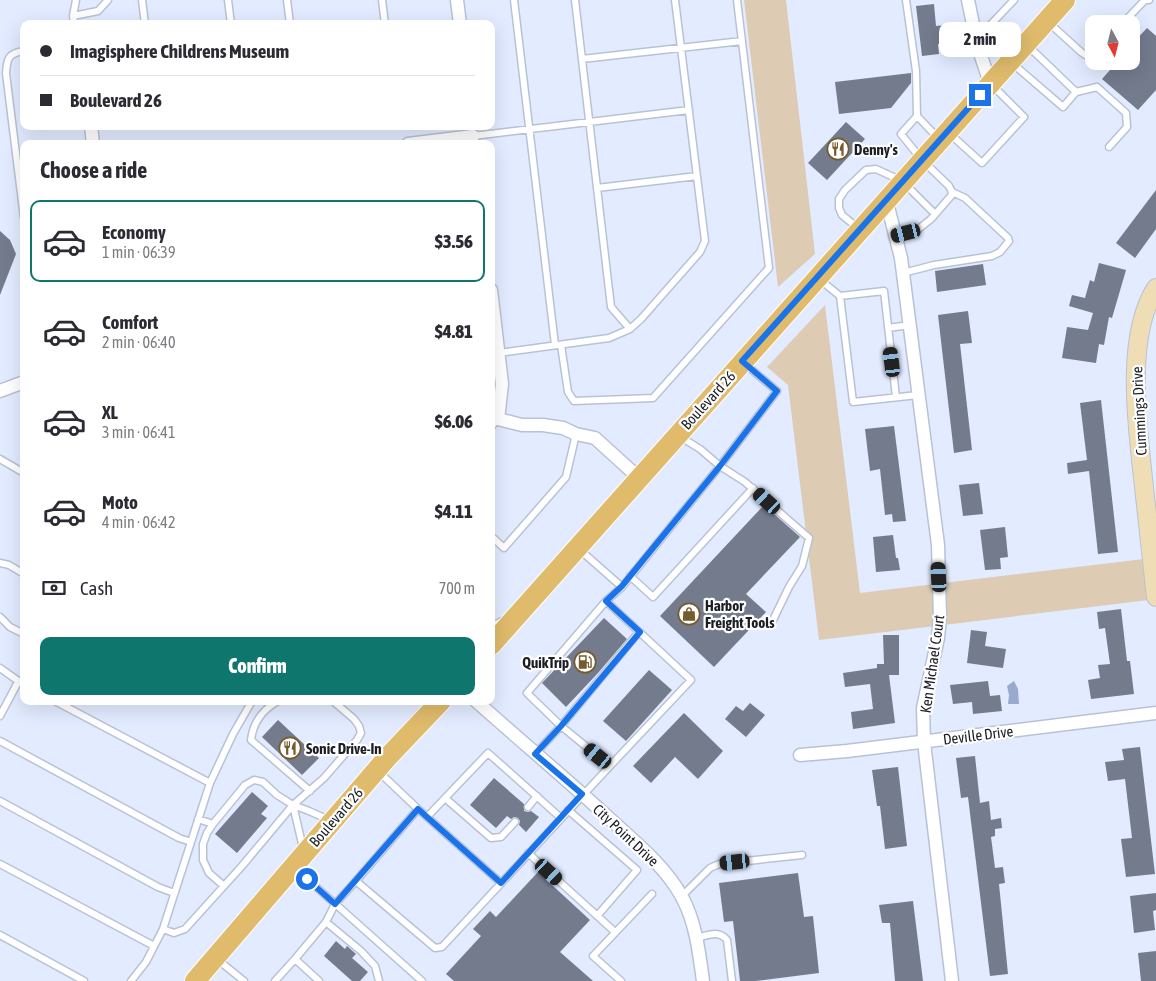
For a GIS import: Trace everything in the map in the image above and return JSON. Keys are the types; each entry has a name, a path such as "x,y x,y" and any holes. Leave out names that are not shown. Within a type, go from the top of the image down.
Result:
{"main road":[{"name":"Boulevard 26","path":"495,640 1065,0"},
{"name":"Boulevard 26","path":"195,981 377,770 437,705"}],"street":[{"path":"457,0 460,20"},
{"path":"968,0 976,40 990,83"},
{"path":"437,140 473,135"},
{"name":"Ken Michael Court","path":"886,199 903,273 938,545 940,616 938,638 924,708 924,742 952,981"},
{"name":"Cummings Drive","path":"1155,292 1142,320 1138,346 1136,401 1156,597"},
{"path":"495,353 502,384 495,423 543,425 563,428 576,434 595,438 639,478"},
{"path":"0,391 20,384"},
{"path":"0,400 20,393"},
{"name":"City Point Drive","path":"480,705 582,794 651,857 666,874 682,896 690,916 697,938 703,981"},
{"name":"Deville Drive","path":"800,755 924,742 1156,713"}],"lane":[{"path":"74,20 76,0"},
{"path":"73,16 98,12 108,0"},
{"path":"142,0 144,20"},
{"path":"228,0 230,20"},
{"path":"287,0 290,20"},
{"path":"382,0 384,20"},
{"path":"514,0 558,345 568,392 574,401 653,398 769,268 737,0"},
{"path":"575,0 611,307 630,329"},
{"path":"495,353 609,338 630,329 700,252 705,241 675,0"},
{"path":"903,273 934,265 992,256 1000,252 1009,241 965,198 952,192 949,186 922,160 901,134 916,116 916,71 906,0"},
{"path":"976,40 1014,0"},
{"path":"1131,15 1145,0 1150,0 1156,5"},
{"path":"1046,21 1085,55"},
{"path":"582,59 742,41"},
{"path":"1026,45 1076,92"},
{"path":"20,51 11,55 6,67 6,74 20,186"},
{"path":"1010,61 1063,107 1076,92 1097,87 1126,114 1127,127 1109,147"},
{"path":"916,116 982,163 1024,117 990,83"},
{"path":"473,135 689,110"},
{"path":"860,229 842,215 839,208 839,199 845,190 866,170 876,169 902,181 936,214"},
{"path":"597,188 697,176"},
{"path":"896,236 916,231 936,214 952,196 952,192"},
{"path":"817,277 840,296 853,402 918,395"},
{"path":"840,296 884,291 896,397"},
{"path":"888,328 910,325"},
{"path":"610,766 561,726 527,693 606,601 622,586 720,466 777,391 742,361"},
{"path":"495,540 504,548 566,477 576,434"},
{"path":"677,435 700,449 720,466 745,482 809,538 802,566 789,587 773,620"},
{"path":"0,460 20,472"},
{"path":"630,576 653,597 752,488"},
{"path":"577,547 622,586"},
{"path":"0,563 9,565 20,572"},
{"path":"356,881 435,948 442,947 582,794 691,680 606,601"},
{"path":"495,625 521,611"},
{"path":"0,617 10,627 20,632"},
{"path":"535,754 640,632"},
{"path":"0,668 20,682"},
{"path":"0,716 20,685"},
{"path":"63,705 210,783"},
{"path":"131,981 146,962 163,929 210,783 233,734 250,705"},
{"path":"270,705 254,724 251,740 310,791"},
{"path":"163,929 174,933 185,929 293,806 342,759 361,733 354,719 338,705"},
{"path":"0,741 179,838 191,842"},
{"path":"427,817 488,753 561,818"},
{"path":"377,770 501,883"},
{"path":"224,886 210,873 203,860 203,844 206,833 245,785 254,780 263,782 293,806 310,811 332,822"},
{"path":"528,807 537,796"},
{"path":"446,798 491,838 501,837 515,822"},
{"path":"0,801 158,888 174,893"},
{"path":"293,806 300,830 299,860 335,904 420,980"},
{"path":"275,981 326,922 335,904 418,809"},
{"path":"568,810 637,870 597,916"},
{"path":"198,819 213,824"},
{"path":"528,853 615,932"},
{"path":"682,896 710,868 719,864 802,855"},
{"path":"0,864 154,946"},
{"path":"621,981 593,956 652,894"},
{"path":"326,922 361,951 370,961 374,966 379,981"},
{"path":"697,938 715,934 724,936 727,940 732,981"},
{"path":"0,935 84,981"},
{"path":"215,957 244,981"},
{"path":"295,959 319,981"}],"shaded area":[{"path":"744,0 786,0 815,254 778,287"},
{"path":"825,305 860,593 1144,559 1149,600 819,640 788,385 767,367"}],"water":[{"path":"1014,681 1018,689 1019,704 1008,704 1007,686"}],"building":[{"path":"934,4 936,26 946,25 948,43 938,44 939,54 922,56 916,6"},
{"path":"1147,28 1156,36 1156,90 1138,110 1102,79 1110,70 1140,70 1140,35"},
{"path":"911,73 911,83 891,108 839,114 835,82"},
{"path":"846,122 865,139 827,180 808,163"},
{"path":"1156,190 1156,229 1135,258 1116,243"},
{"path":"0,231 10,240 16,254 0,295"},
{"path":"1099,263 1126,270 1112,318 1109,317 1104,345 1099,344 1096,363 1062,358 1067,327 1088,330 1093,313 1069,306 1072,295 1085,298 1090,280 1094,282"},
{"path":"983,264 986,285 937,292 935,271"},
{"path":"968,311 972,343 960,344 972,450 954,453 938,315"},
{"path":"1101,400 1118,552 1098,554 1089,471 1068,474 1067,463 1087,460 1080,403"},
{"path":"894,426 906,521 893,522 892,514 885,515 880,469 870,471 865,429"},
{"path":"979,483 983,514 963,516 959,485"},
{"path":"764,505 800,537 746,594 766,612 714,667 660,616"},
{"path":"1005,527 1008,557 1000,558 1001,569 985,570 980,530"},
{"path":"893,535 896,558 898,558 900,570 876,572 873,537"},
{"path":"1121,609 1127,661 1130,661 1134,694 1091,699 1088,680 1100,678 1098,665 1110,664 1105,628 1099,629 1097,612"},
{"name":"QuikTrip","path":"604,618 627,639 566,707 542,683"},
{"path":"971,630 987,632 985,646 1006,649 1003,668 967,663"},
{"path":"883,635 899,635 899,675 889,675 895,723 853,729 851,712 873,709 870,684 845,687 843,673 877,668 877,664 884,664"},
{"path":"649,670 672,690 626,741 603,721"},
{"path":"988,681 990,696 1000,695 1002,711 973,714 972,702 953,704 950,685"},
{"path":"750,703 765,715 746,737 725,719 736,706 743,711"},
{"path":"684,713 723,751 698,779 675,757 651,783 633,766"},
{"name":"Sonic Drive-In","path":"278,720 319,758 302,775 262,737"},
{"path":"1140,747 1155,874 1126,877 1121,839 1132,838 1125,779 1108,781 1105,762 1124,760 1122,749"},
{"path":"975,756 980,803 989,801 991,820 1001,818 1002,828 995,829 995,836 991,837 995,868 1003,867 1005,883 999,884 1008,974 990,976 968,797 961,798 956,758"},
{"path":"898,767 907,846 885,849 880,806 877,806 872,770"},
{"path":"494,778 524,804 524,811 531,811 539,817 526,832 519,825 520,821 518,818 514,817 511,819 507,816 496,828 470,805"},
{"path":"252,792 268,806 261,814 267,818 237,853 215,834"},
{"path":"538,872 590,920 560,952 593,981 454,981 446,974 481,936 473,929 490,911 496,917"},
{"path":"798,873 804,917 813,916 819,973 755,981 740,981 733,921 724,922 719,883"},
{"path":"1156,893 1156,910 1153,911 1155,930 1134,933 1130,896"},
{"path":"913,901 923,981 895,981 890,923 882,923 879,905"},
{"path":"336,941 345,949 347,946 356,954 352,958 368,972 360,981 352,981 324,956"},
{"path":"1156,951 1156,981 1141,981 1138,953"}],"place":[{"name":"Denny's","path":"838,149"},
{"name":"Harbor Freight Tools","path":"689,614"},
{"name":"QuikTrip","path":"585,662"},
{"name":"Sonic Drive-In","path":"290,748"}],"route":[{"path":"307,879 335,904 418,809 501,883 582,794 535,754 640,632 606,601 622,586 720,466 777,391 742,361 980,95"}]}
